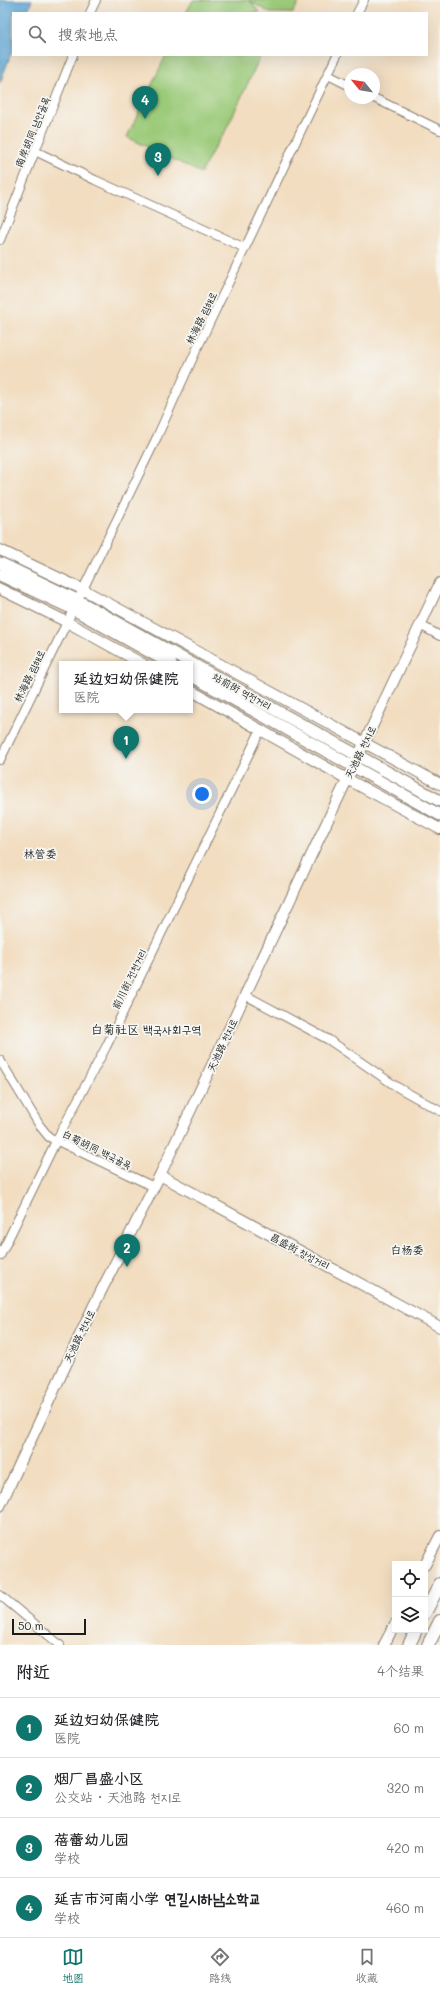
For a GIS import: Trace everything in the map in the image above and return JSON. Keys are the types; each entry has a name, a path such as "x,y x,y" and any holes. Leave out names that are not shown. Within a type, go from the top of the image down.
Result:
{"main road":[{"name":"站前街 역전거리","path":"0,563 75,605 181,661"},
{"name":"站前街 역전거리","path":"0,575 75,605 166,661"},
{"name":"站前街 역전거리","path":"193,667 359,755 440,801"},
{"name":"站前街 역전거리","path":"193,677 440,815"},
{"path":"428,1607 440,1584"},
{"path":"428,1645 440,1621"},
{"path":"409,1645 415,1633"}],"street":[{"path":"90,12 96,0"},
{"path":"358,12 364,0"},
{"name":"南岸胡同 남안골목","path":"0,240 74,56"},
{"name":"林海路 림해로","path":"0,760 157,438 337,56"},
{"path":"328,75 344,83"},
{"path":"380,101 440,130"},
{"path":"35,151 245,248"},
{"name":"站前街 역전거리","path":"0,550 82,590 440,784"},
{"name":"天池路 천지로","path":"0,1506 79,1336 160,1175 440,583"},
{"path":"0,589 67,622 138,661"},
{"path":"420,625 440,636"},
{"path":"193,692 347,779 440,829"},
{"name":"前川街 전천거리","path":"1,1251 56,1141 106,1048 261,729"},
{"path":"245,995 328,1040 397,1087 440,1110"},
{"name":"白菊胡同 백국골목","path":"0,1060 40,1126 49,1137 154,1187"},
{"name":"昌盛街 창성거리","path":"160,1175 440,1327"},
{"path":"428,1561 440,1536"},
{"path":"0,1595 60,1645"},
{"path":"384,1645 392,1630"}],"green space":[{"path":"193,0 300,0 294,12 268,12 250,1 259,12 187,12"},
{"path":"166,56 261,56 225,132 214,148 201,173 127,137"}],"water":[{"path":"0,0 32,0 27,12 12,12 12,52 0,83"}],"place":[{"name":"延吉市河南小学 연길시하남소학교","path":"145,119"},
{"name":"蓓蕾幼儿园","path":"158,176"},
{"name":"延边妇幼保健院","path":"126,759"},
{"name":"烟厂昌盛小区","path":"127,1267"}],"district":[{"name":"林管委","path":"40,854"},
{"name":"白菊社区 백국사회구역","path":"146,1030"},
{"name":"白杨委","path":"407,1250"}]}
